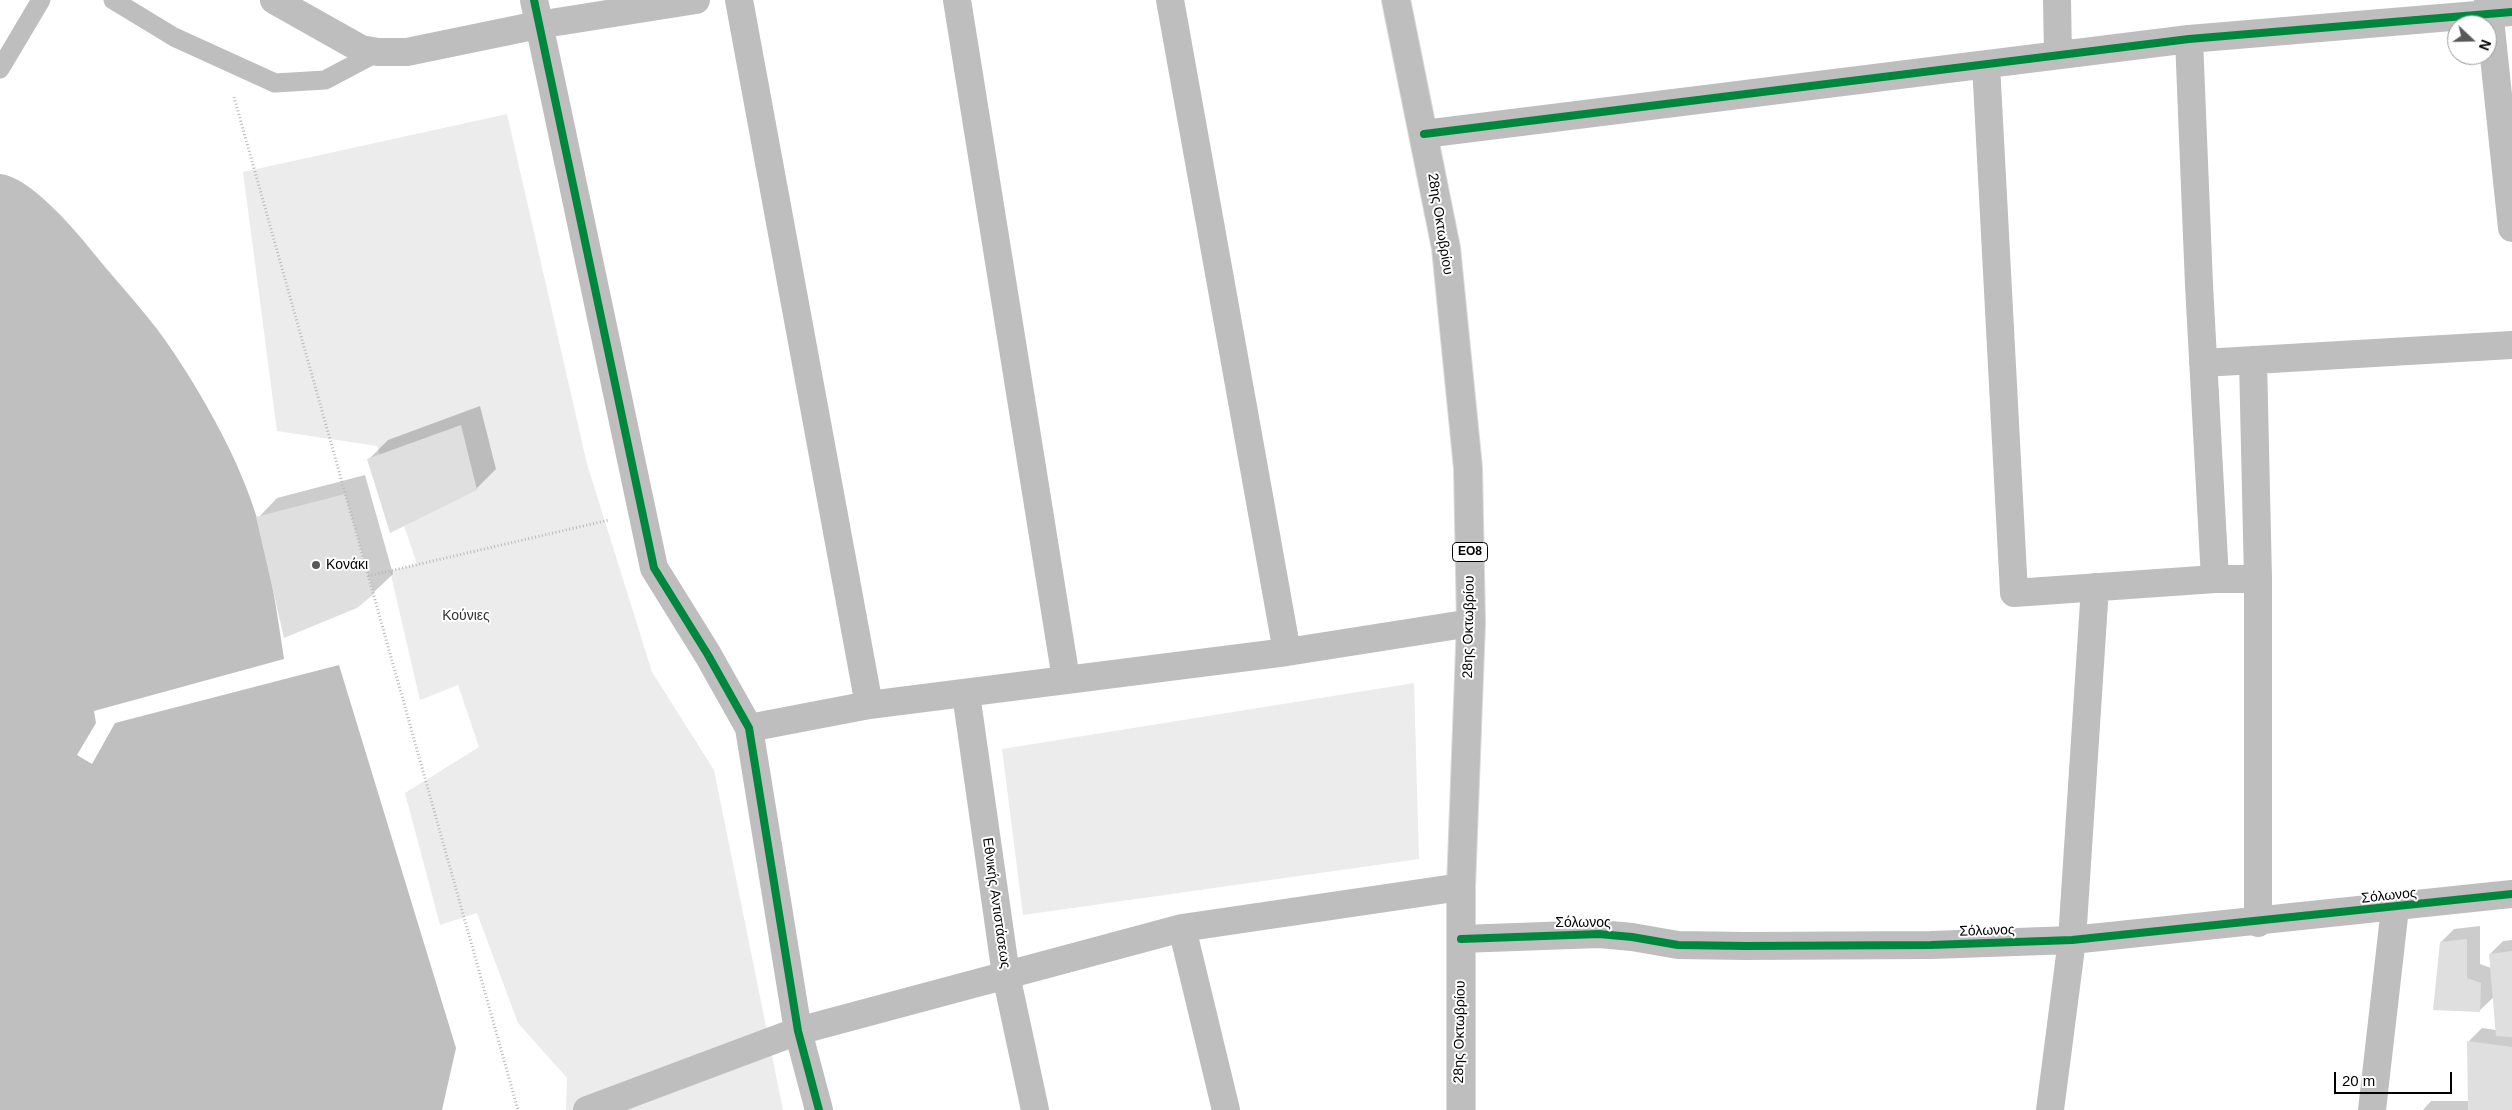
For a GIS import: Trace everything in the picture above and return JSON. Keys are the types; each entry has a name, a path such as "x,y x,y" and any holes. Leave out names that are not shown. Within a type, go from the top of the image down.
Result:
{"street":[{"path":"274,0 361,48 378,52 407,52 536,13 696,0"},
{"path":"739,0 869,706"},
{"path":"957,0 1066,679"},
{"path":"1170,0 1287,652"},
{"name":"28ης Οκτωβρίου","path":"1396,0 1446,248 1468,468 1471,623 1461,888 1461,1110"},
{"path":"2057,0 2058,55"},
{"path":"1424,134 2189,39 2496,9 2501,111 2512,228"},
{"path":"536,13 654,568 708,655 749,728 798,1031 819,1110"},
{"path":"2189,39 2203,362 2215,580"},
{"path":"1986,64 2014,593 2215,580 2258,580"},
{"path":"2203,362 2512,345"},
{"path":"2253,360 2258,580 2258,923"},
{"path":"2050,1110 2072,940 2094,587"},
{"path":"749,728 869,706 1066,679 1287,652 1471,623"},
{"name":"Εθνικής Αντιστάσεως","path":"966,694 1006,975 1035,1110"},
{"path":"587,1110 798,1031 1182,928 1461,888"},
{"name":"Σόλωνος","path":"1461,939 1599,934 1632,937 1678,945 1746,946 1931,945 2072,940 2258,923 2512,894"},
{"path":"2372,1110 2395,908"},
{"path":"1182,928 1226,1110"}],"lane":[{"path":"0,69 41,0"},
{"path":"113,0 174,37 275,83 325,80 378,52"}],"path":[{"path":"224,60 518,1110"},
{"path":"368,576 642,512"}],"green space":[{"name":"Κούνιες","path":"507,114 587,464 652,672 714,770 783,1110 566,1110 567,1078 518,1023 477,913 440,925 405,793 479,747 458,685 420,700 390,571 417,564 377,446 277,431 243,172"},
{"path":"1414,683 1419,859 1023,915 1002,749"}],"shaded area":[{"path":"0,174 12,177 25,184 66,220 156,328 198,392 232,453 250,496 262,535 284,659 94,711 96,723 77,755 92,764 115,723 339,665 456,1048 442,1110 0,1110"}],"building":[{"name":"Κονάκι","path":"461,425 477,490 390,533 367,459"},
{"name":"Κονάκι","path":"345,494 374,594 357,608 284,638 256,517"},
{"path":"2467,939 2467,978 2481,983 2480,1012 2433,1010 2440,942"},
{"path":"2512,951 2512,1037 2496,1036 2489,954"},
{"path":"2467,1041 2512,1047 2512,1110 2468,1110"}],"cycle path":[{"path":"534,0 654,568 708,655 749,728 798,1031 819,1110"},
{"path":"1424,134 2189,39 2512,12"},
{"path":"1461,939 1599,934 1632,937 1678,945 1746,946 1931,945 2072,940 2512,894"}],"place":[{"name":"Κονάκι","path":"316,565"}]}
